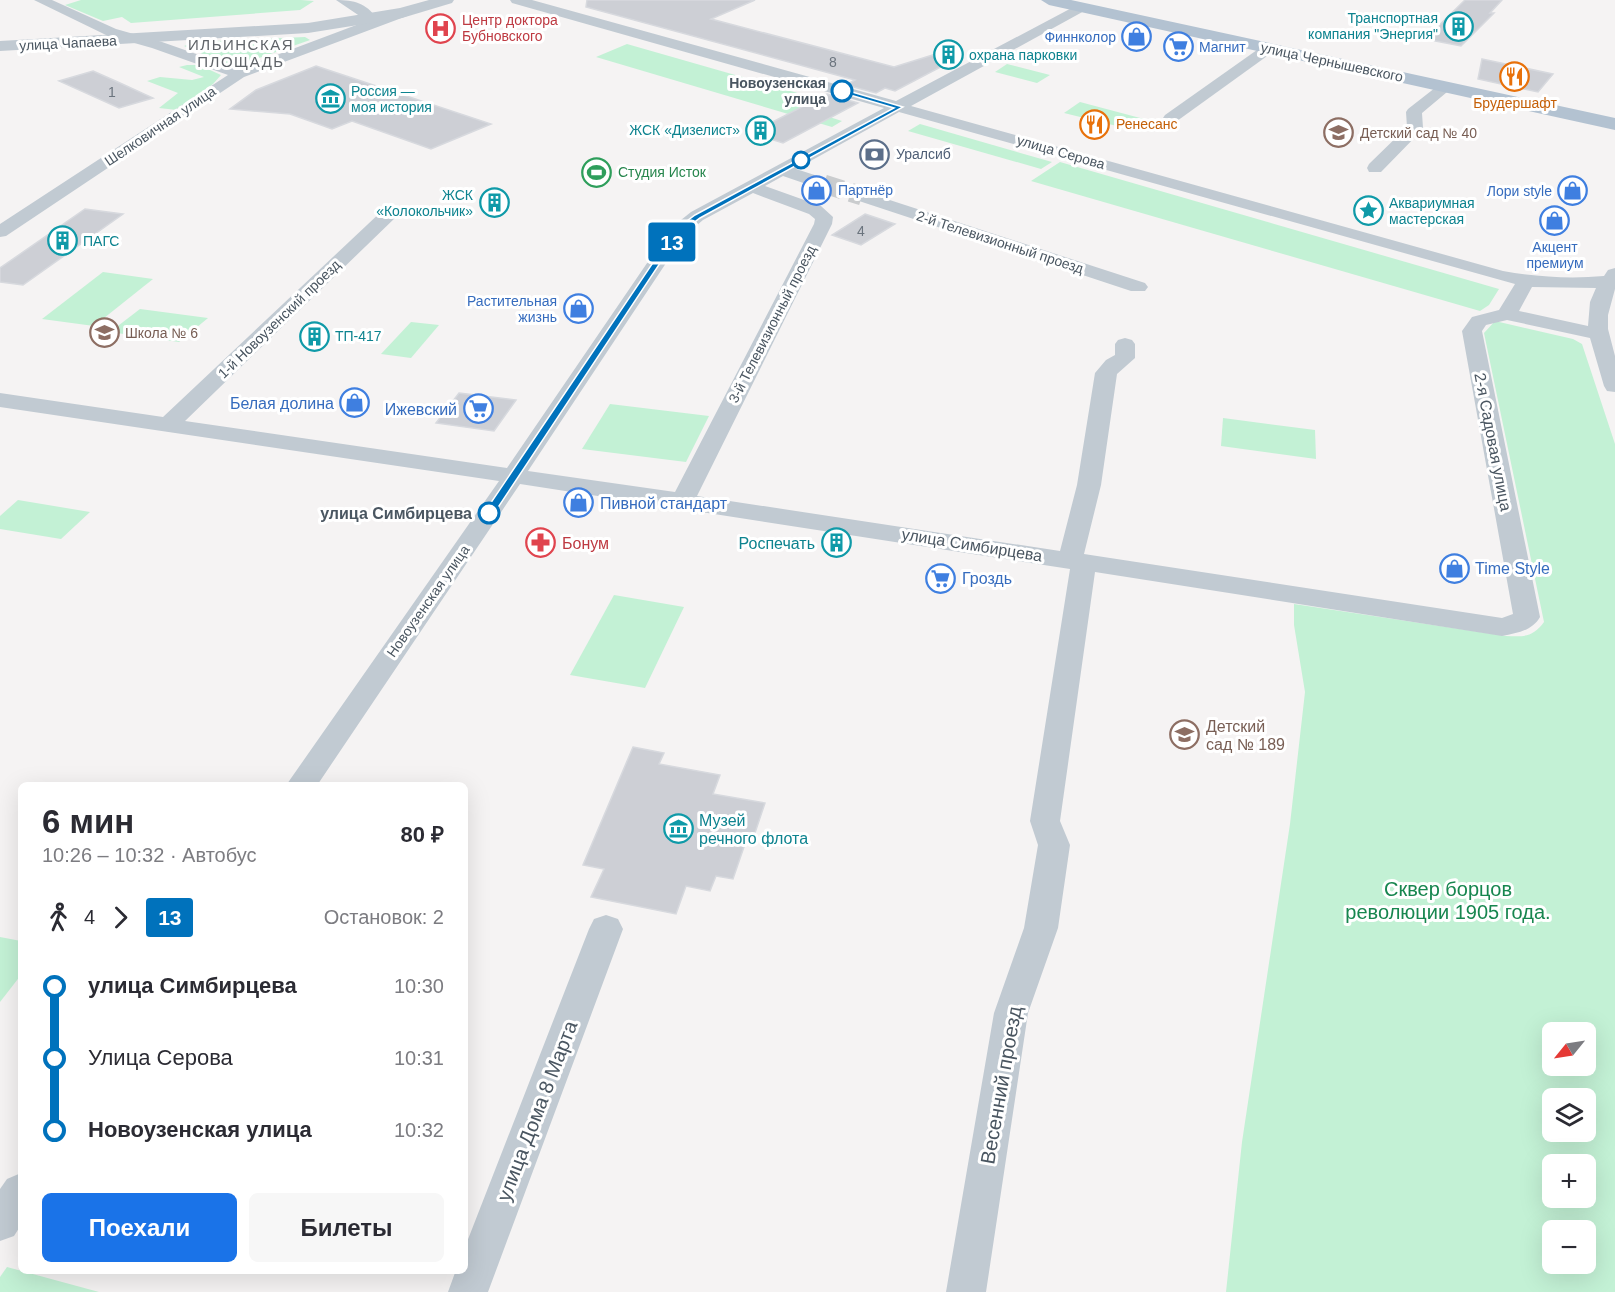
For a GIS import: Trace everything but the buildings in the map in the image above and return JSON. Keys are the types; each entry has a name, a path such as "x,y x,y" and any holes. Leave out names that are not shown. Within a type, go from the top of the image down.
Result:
{"main road":[{"name":"улица Чернышевского","path":"1049,0 1615,124"}],"street":[{"path":"41,0 111,32 239,74"},
{"path":"343,0 360,8 371,18"},
{"name":"Шелковичная улица","path":"0,232 239,74 402,13 446,0"},
{"name":"улица Серова","path":"517,0 1526,281 1586,284 1611,278"},
{"name":"Новоузенская улица","path":"303,782 514,476 678,232 698,216 1081,7"},
{"path":"136,39 308,28 402,13"},
{"path":"308,28 329,34 331,40"},
{"name":"улица Чапаева","path":"0,46 136,39"},
{"path":"1171,118 1269,48"},
{"path":"1375,168 1415,128 1414,112 1444,87"},
{"path":"783,170 824,184"},
{"name":"3-й Телевизионный проезд","path":"682,501 823,224 824,217 815,210 753,187"},
{"name":"2-й Телевизионный проезд","path":"862,196 1138,287"},
{"name":"1-й Новоузенский проезд","path":"168,425 390,213"},
{"path":"1611,278 1596,318 1598,334 1615,386"},
{"path":"1526,281 1507,314 1598,334"},
{"name":"2-я Садовая улица","path":"1507,314 1479,321 1472,332 1527,616 1516,624"},
{"name":"Весенний проезд","path":"966,1292 1011,1013 1041,928 1054,845 1045,821 1077,562 1106,373 1113,364 1125,358 1125,344"},
{"name":"улица Симбирцева","path":"0,400 682,501 1502,627 1516,624"},
{"name":"улица Дома 8 Марта","path":"468,1292 606,929"},
{"path":"0,1222 18,1196"}],"green space":[{"path":"81,0 314,1 300,10 131,23 122,17 103,21 65,5"},
{"path":"305,37 310,40 233,67 184,46 195,42"},
{"path":"627,44 815,98 798,107 842,121 832,127 596,57"},
{"path":"1007,64 1050,75 1037,83 995,72"},
{"path":"199,65 221,75 213,84 177,110 159,108 178,93 147,81 160,77 192,80 204,77 179,67"},
{"path":"1080,102 1144,119 1129,129 1064,113"},
{"path":"920,124 1052,162 1041,169 908,131"},
{"path":"1060,162 1499,289 1489,305 1480,311 1031,181"},
{"path":"103,272 153,279 94,326 42,319"},
{"path":"140,309 208,318 179,342 110,332"},
{"name":"Сквер борцов революции 1905 года.","path":"1495,321 1573,339 1582,344 1615,444 1615,1292 1226,1292 1242,1142 1290,824 1305,692 1294,625 1294,604 1506,636 1528,635 1536,631 1544,622 1484,333"},
{"path":"411,322 439,325 411,358 381,354"},
{"path":"610,404 709,416 686,462 582,449"},
{"path":"1223,418 1315,430 1316,459 1221,446"},
{"path":"18,500 90,512 61,539 0,529 0,516"},
{"path":"614,595 684,607 645,688 570,675"},
{"path":"0,937 18,940 18,979 0,1002"},
{"path":"7,1267 18,1270 18,1274 33,1274 99,1292 0,1292 0,1277"}],"tunnel":[{"path":"824,184 862,196"}],"bus line":[{"name":"13","path":"489,513 678,232 698,216 900,107 842,91"}],"place":[{"name":"Транспортная компания \"Энергия\"","path":"1459,26"},
{"name":"Центр доктора Бубновского","path":"441,28"},
{"name":"Финнколор","path":"1137,37"},
{"name":"Магнит","path":"1178,47"},
{"name":"охрана парковки","path":"948,55"},
{"name":"Брудершафт","path":"1515,76"},
{"name":"Новоузенская улица","path":"842,91"},
{"name":"Россия — моя история","path":"330,99"},
{"name":"Ренесанс","path":"1095,124"},
{"name":"ЖСК «Дизелист»","path":"761,130"},
{"name":"Детский сад № 40","path":"1339,133"},
{"name":"Уралсиб","path":"875,154"},
{"name":"Студия Исток","path":"597,172"},
{"name":"Партнёр","path":"817,190"},
{"name":"Лори style","path":"1573,191"},
{"name":"ЖСК «Колокольчик»","path":"494,203"},
{"name":"Аквариумная мастерская","path":"1368,211"},
{"name":"Акцент премиум","path":"1555,220"},
{"name":"ПАГС","path":"62,241"},
{"name":"Растительная жизнь","path":"578,309"},
{"name":"Школа № 6","path":"104,333"},
{"name":"ТП-417","path":"314,336"},
{"name":"Белая долина","path":"355,403"},
{"name":"Ижевский","path":"478,409"},
{"name":"Пивной стандарт","path":"579,503"},
{"name":"улица Симбирцева","path":"489,513"},
{"name":"Бонум","path":"541,543"},
{"name":"Роспечать","path":"836,543"},
{"name":"Time Style","path":"1454,568"},
{"name":"Гроздь","path":"941,578"},
{"name":"Детский сад № 189","path":"1185,735"},
{"name":"Музей речного флота","path":"678,829"}],"district":[{"name":"ИЛЬИНСКАЯ ПЛОЩАДЬ","path":"241,52"}]}
